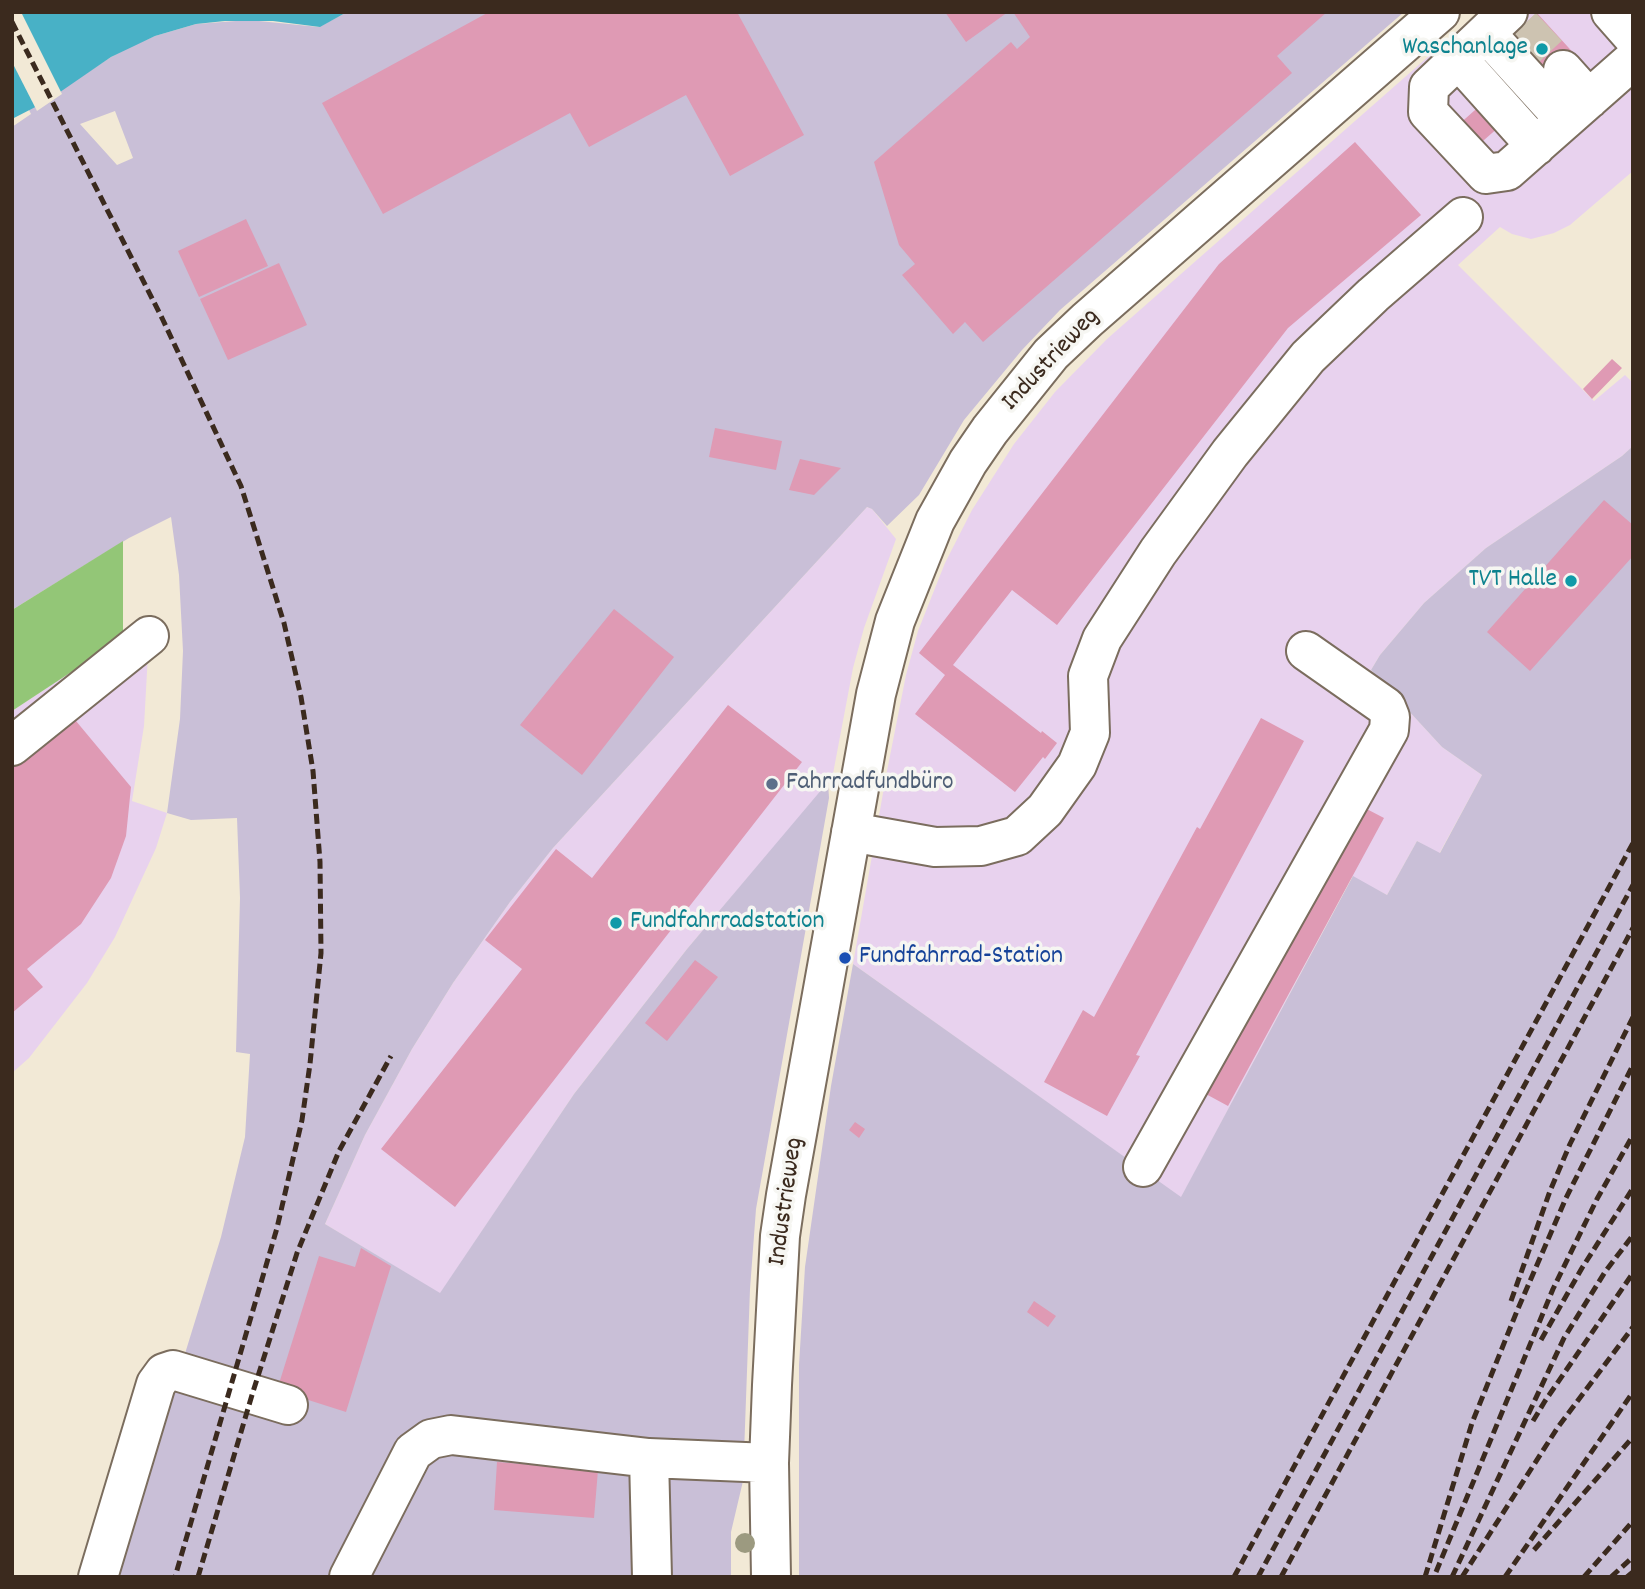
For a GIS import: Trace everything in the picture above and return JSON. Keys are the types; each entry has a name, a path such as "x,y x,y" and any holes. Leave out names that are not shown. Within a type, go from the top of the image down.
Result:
{"street":[{"name":"Industrieweg","path":"771,1577 769,1463 780,1236 876,694 895,621 935,521 968,462 990,430 1051,354 1440,12"},
{"path":"1611,12 1633,37"},
{"path":"1577,109 1506,21 1429,87 1428,112 1486,174 1507,171 1633,60"},
{"path":"1449,68 1527,154"},
{"path":"1563,69 1577,109"},
{"path":"851,832 935,847 981,846 1017,835 1045,810 1077,765 1090,733 1088,676 1102,639 1158,551 1230,453 1308,357 1373,295 1464,217"},
{"path":"12,746 149,636"},
{"path":"1143,1167 1389,730 1391,717 1385,707 1306,651"},
{"path":"99,1577 156,1384 164,1373 173,1370 288,1405"},
{"path":"349,1577 413,1452 431,1439 451,1435 649,1458 769,1463"},
{"path":"649,1458 652,1577"}],"shaded area":[{"path":"12,12 64,88 134,45 196,24 249,20 319,27 347,12 1404,12 1060,310 1022,350 964,420 919,495 887,526 867,507 553,848 510,902 453,983 412,1049 365,1135 325,1224 440,1293 574,1094 687,949 828,782 829,798 756,1209 750,1289 743,1481 731,1532 731,1577 116,1577 221,1237 245,1137 250,1054 236,1052 240,898 237,818 191,820 167,813 180,719 183,651 179,575 171,517 129,538 12,610 12,127 31,114 12,76","holes":["115,111 133,158 117,165 80,124"]},
{"path":"1479,12 1633,12 1633,171 1570,225 1554,233 1531,239 1512,234 1500,227 1458,265 1594,401 1625,375 1633,383 1633,446 1486,548 1424,603 1380,655 1371,670 1442,747 1482,775 1439,854 1417,841 1387,895 1352,877 1181,1198 853,964 906,675 918,631 945,563 972,510 1014,444 1055,392 1107,339"},
{"path":"1633,446 1633,1577 799,1577 799,1365 805,1267 831,1086 853,964 1181,1197 1353,876 1387,895 1417,841 1440,853 1482,775 1442,747 1371,670 1380,655 1424,603 1486,548"},
{"path":"867,507 872,509 896,539 864,628 853,668 832,779 687,949 574,1094 440,1294 325,1224 365,1135 412,1049 453,983 510,902 553,848"},
{"path":"149,636 144,726 132,801 167,813 156,848 115,937 87,983 29,1058 12,1073 12,711 123,638"}],"green space":[{"path":"123,541 123,638 12,711 12,610"}],"water":[{"path":"12,12 347,12 320,27 273,21 225,21 196,24 155,36 111,57 47,101 12,119"}],"pier":[{"path":"12,12 21,12 62,94 37,111 12,62"}],"building":[{"path":"489,12 737,12 804,135 730,176 686,95 589,147 570,113 383,214 322,103"},
{"path":"945,12 1008,12 966,42"},
{"path":"1013,12 1327,12 1277,56 1292,73 983,342 965,322 953,334 902,275 915,264 899,245 874,162 1011,42 1017,49 1030,37"},
{"path":"1537,13 1578,58 1476,147 1457,126 1527,64 1506,41"},
{"path":"1355,142 1421,215 1288,328 1057,625 1012,590 953,665 1057,743 1015,792 915,714 945,675 919,653 1219,264"},
{"path":"246,219 268,266 199,297 178,251"},
{"path":"279,263 307,325 228,360 200,299"},
{"path":"1612,359 1622,368 1592,399 1583,389"},
{"path":"715,428 782,441 776,470 709,457"},
{"path":"800,459 841,468 814,495 789,490"},
{"name":"TVT Halle","path":"1604,500 1633,525 1633,556 1530,671 1487,632"},
{"path":"614,609 674,657 582,775 520,725"},
{"name":"Fundfahrradstation","path":"728,705 802,762 455,1207 381,1149 522,969 485,940 556,849 592,878"},
{"path":"71,715 131,787 126,836 111,878 81,924 27,969 43,987 12,1013 12,763"},
{"path":"1261,718 1304,741 1136,1055 1140,1056 1107,1116 1044,1082 1083,1010 1094,1017 1197,827 1200,829"},
{"path":"1359,805 1384,818 1228,1106 1204,1093"},
{"path":"695,960 718,977 667,1041 645,1023"},
{"path":"855,1122 865,1129 859,1138 849,1130"},
{"path":"361,1248 391,1266 346,1412 277,1390 319,1256 355,1267"},
{"path":"1034,1301 1056,1316 1048,1327 1027,1312"},
{"path":"497,1462 598,1470 594,1518 494,1510"}],"tunnel":[{"path":"1522,26 1563,70"}],"railway":[{"path":"12,22 162,318 241,486 284,623 301,697 313,771 320,862 321,953 302,1120 277,1228 175,1577"},
{"path":"1234,1577 1633,843"},
{"path":"1258,1577 1633,885"},
{"path":"1281,1577 1633,928"},
{"path":"1511,1301 1550,1191 1570,1144 1633,1017"},
{"path":"198,1577 297,1253 339,1151 391,1056"},
{"path":"1425,1577 1472,1423 1517,1311 1566,1198 1633,1065"},
{"path":"1436,1572 1553,1289 1597,1199 1633,1135"},
{"path":"1541,1340 1582,1268 1633,1188"},
{"path":"1452,1577 1564,1338 1605,1272 1633,1235"},
{"path":"1533,1421 1633,1273"},
{"path":"1462,1577 1558,1427 1633,1327"},
{"path":"1505,1577 1633,1392"},
{"path":"1534,1550 1633,1437"},
{"path":"1584,1577 1633,1521"},
{"path":"1611,1577 1633,1557"},
{"path":"1627,1577 1633,1572"}],"place":[{"name":"Waschanlage","path":"1542,49"},
{"name":"TVT Halle","path":"1571,581"},
{"name":"Fahrradfundbüro","path":"772,784"},
{"name":"Fundfahrradstation","path":"616,923"},
{"name":"Fundfahrrad-Station","path":"845,958"}]}
